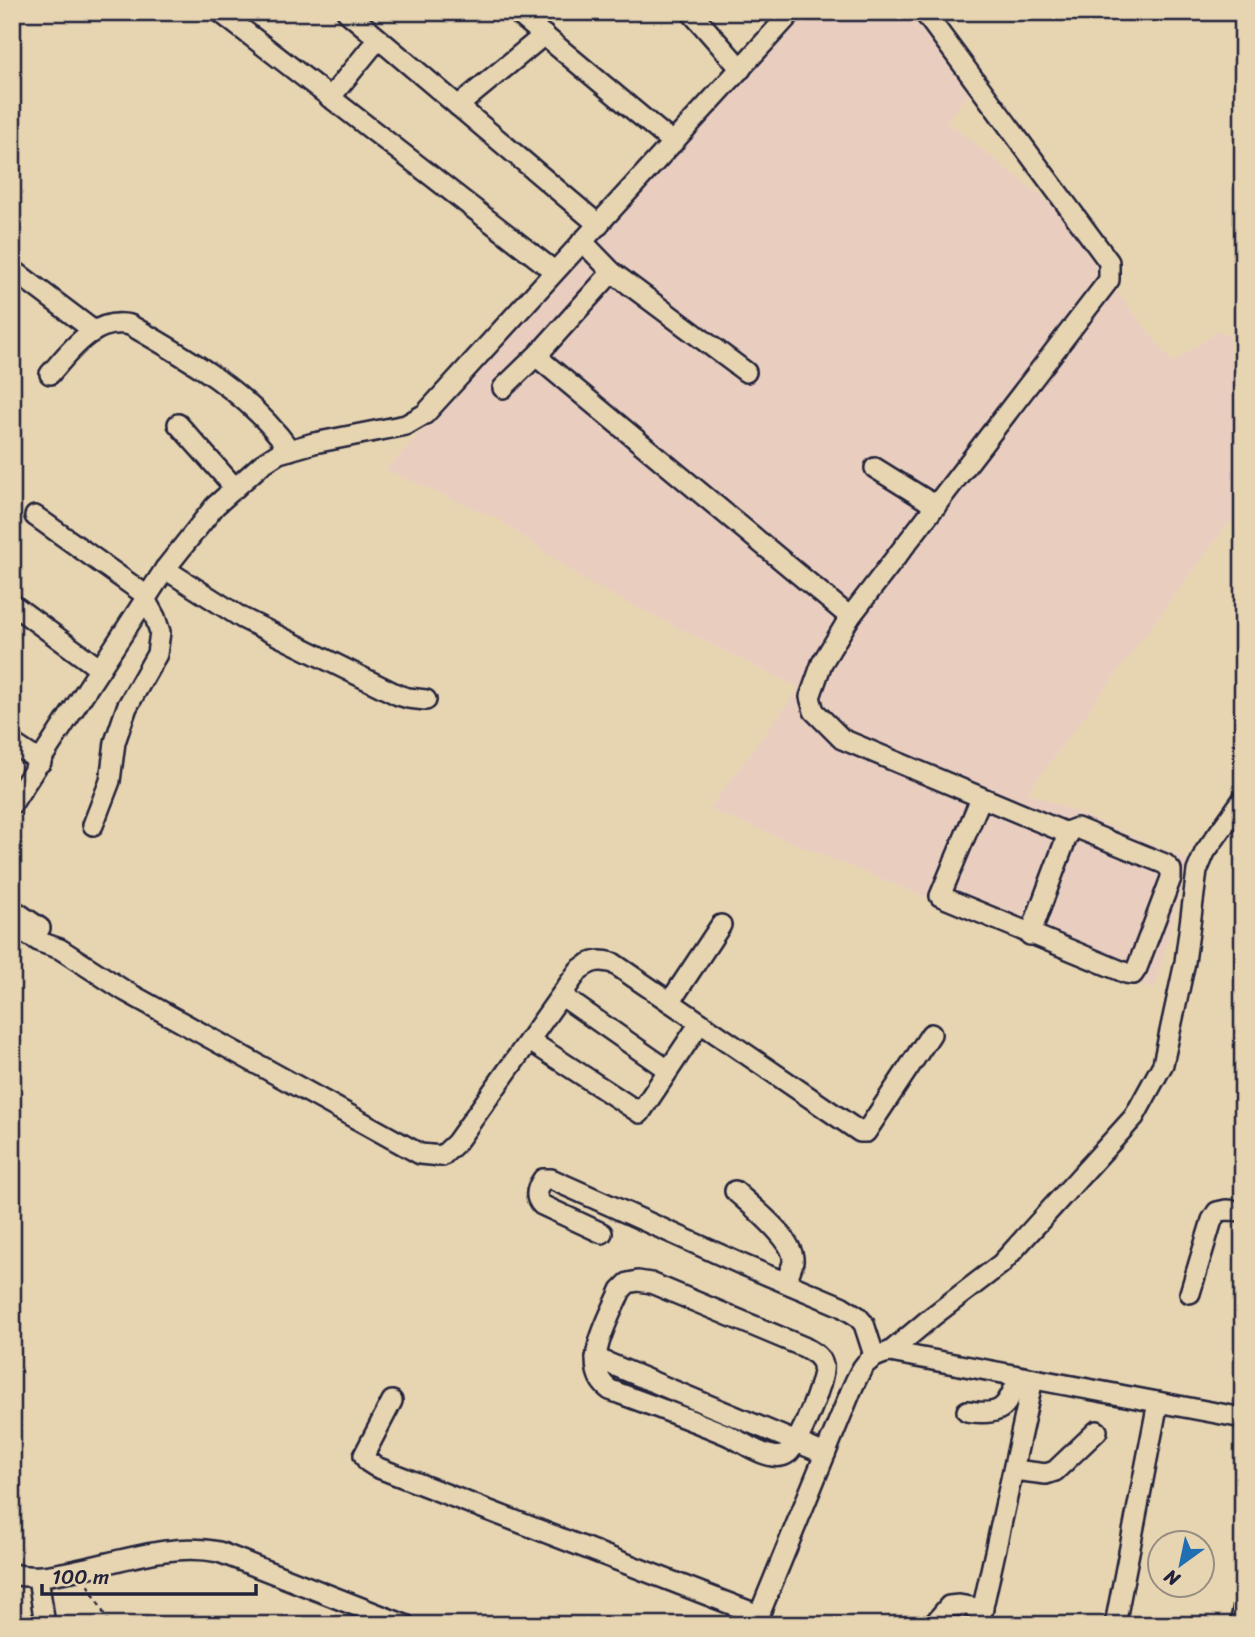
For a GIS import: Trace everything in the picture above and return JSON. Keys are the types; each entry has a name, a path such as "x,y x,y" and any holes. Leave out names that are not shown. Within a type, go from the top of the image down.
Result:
{"street":[{"path":"220,12 554,271"},
{"path":"347,12 599,225"},
{"path":"516,12 673,143"},
{"path":"691,12 741,69"},
{"path":"12,804 165,569 215,506 262,464 279,453 314,443 406,425 425,414 792,12"},
{"path":"924,12 1109,262 1109,280 850,617 818,675 810,697 814,710 842,739 1069,834"},
{"path":"457,106 544,35"},
{"path":"330,98 378,39"},
{"path":"582,241 612,272 746,372"},
{"path":"12,270 94,331"},
{"path":"503,388 540,352 612,272"},
{"path":"50,374 74,346 103,325 117,322 130,325 206,371 250,404 273,426 290,450"},
{"path":"540,352 547,367 850,617"},
{"path":"178,424 235,488"},
{"path":"875,468 936,506"},
{"path":"35,516 146,597 160,632 157,654 127,707 115,742 110,781 93,825"},
{"path":"165,569 242,618 398,695 426,700"},
{"path":"12,604 100,669"},
{"path":"12,743 41,762"},
{"path":"981,798 940,896 1030,935 1126,973 1133,974 1137,968 1171,878 1171,870 1165,864 1073,828 1030,935"},
{"path":"392,1401 364,1455 368,1462 376,1467 757,1620 864,1365 1001,1264 1134,1116 1163,1064 1185,962 1197,871 1205,852 1243,799"},
{"path":"12,909 47,933 60,949"},
{"path":"12,925 40,942 60,949 125,991 420,1154 442,1156 449,1152 579,971 591,961 613,963 860,1132 866,1132 930,1034"},
{"path":"670,1002 721,925"},
{"path":"562,996 668,1070"},
{"path":"530,1041 640,1113 700,1023"},
{"path":"602,1233 542,1205 536,1194 543,1179 551,1179 841,1306 858,1316 882,1354 1243,1418"},
{"path":"736,1191 783,1237 791,1249 794,1261 785,1282"},
{"path":"1190,1293 1212,1220 1217,1212 1243,1211"},
{"path":"797,1442 822,1378 823,1366 818,1356 804,1347 651,1283 628,1283 621,1290 598,1345 596,1358 825,1454"},
{"path":"967,1411 987,1413 1001,1409 1026,1379"},
{"path":"933,1625 949,1606 959,1605 981,1617 1014,1470 1026,1379"},
{"path":"1115,1625 1158,1402"},
{"path":"1014,1470 1046,1474 1055,1471 1097,1431"},
{"path":"12,1574 38,1577 160,1552 200,1548 219,1552 405,1625"},
{"path":"38,1577 45,1625"},
{"path":"1240,1625 1243,1610"}],"path":[{"path":"80,1569 110,1625"}],"shaded area":[{"path":"805,12 920,12 975,87 946,121 1111,251 1097,266 1173,363 1219,330 1243,348 1243,531 1230,521 1028,792 1189,860 1154,990 709,809 799,688 588,583 498,519 386,470"}]}
